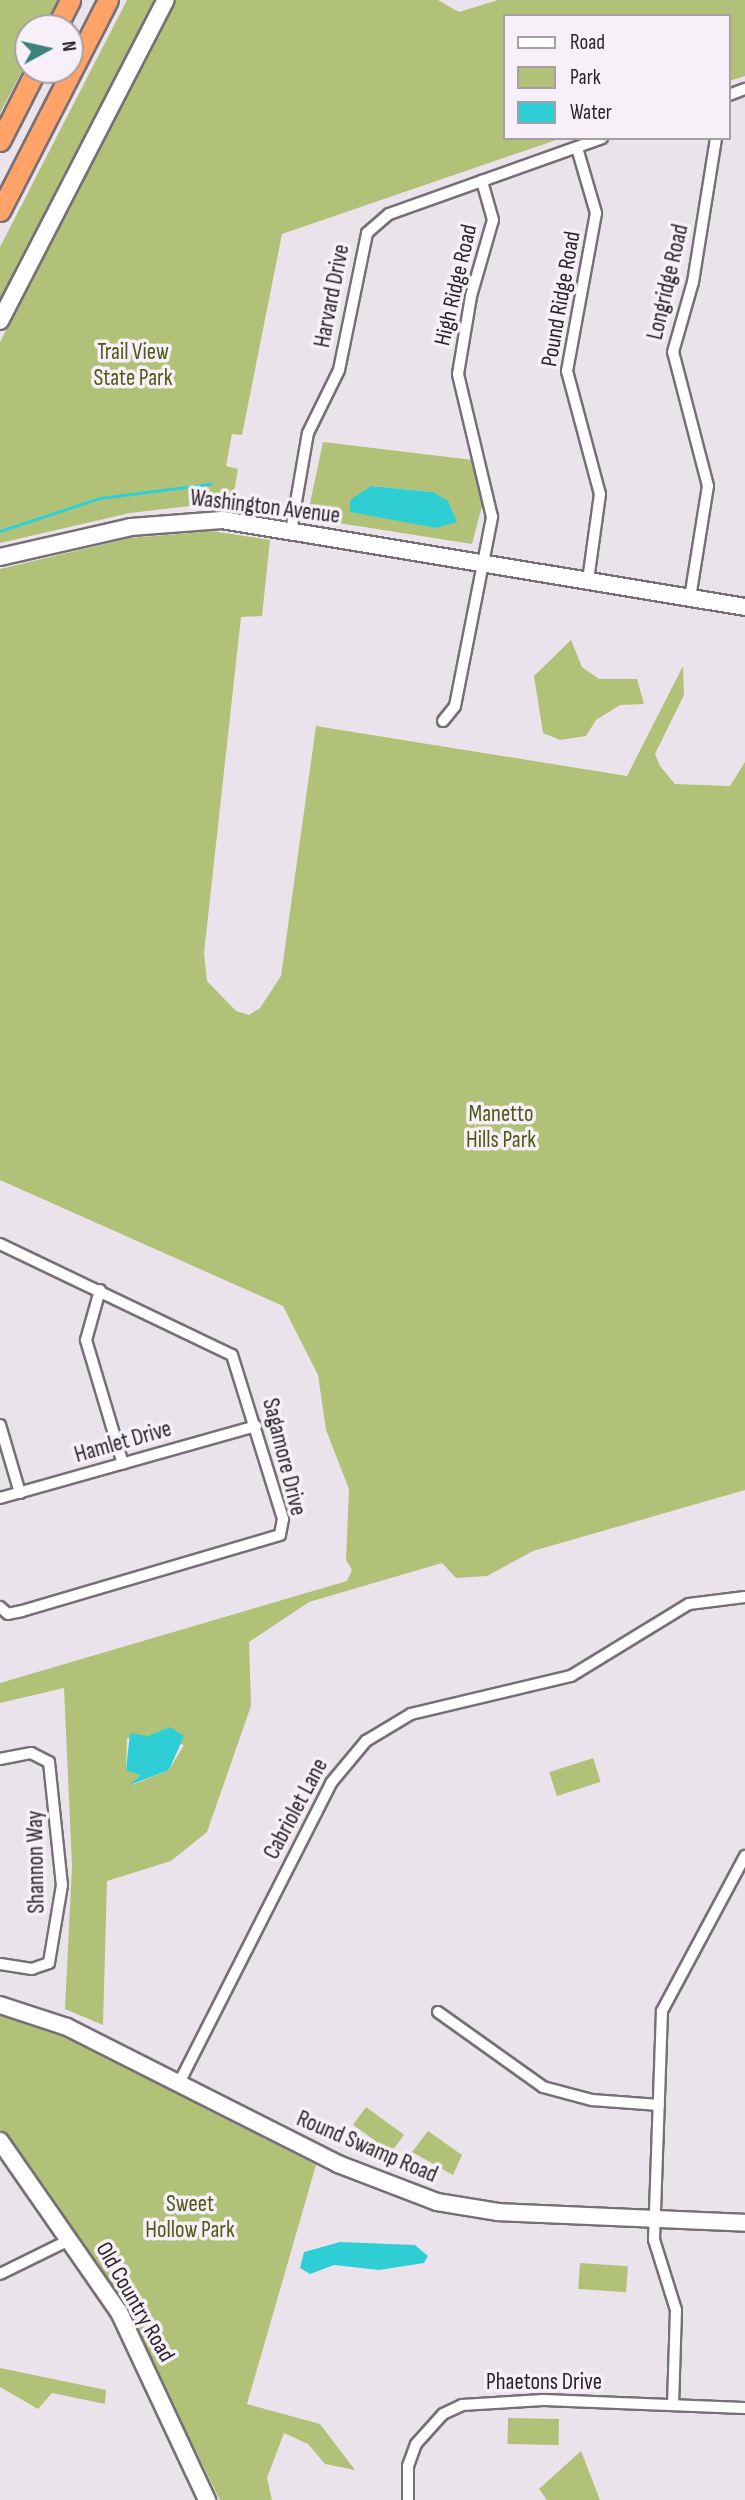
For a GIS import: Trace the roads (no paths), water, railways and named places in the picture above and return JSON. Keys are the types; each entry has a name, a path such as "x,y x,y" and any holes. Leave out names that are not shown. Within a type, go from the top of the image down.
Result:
{"highway":[{"path":"0,211 108,0"},
{"path":"0,141 29,84"}],"main road":[{"path":"0,321 166,0"},
{"name":"Washington Avenue","path":"0,557 173,520 291,531 745,607"},
{"name":"Round Swamp Road","path":"0,2005 67,2027 338,2164 437,2202 498,2212 745,2223"},
{"name":"Old Country Road","path":"0,2141 71,2239 141,2353 207,2500"}],"street":[{"name":"Harvard Drive","path":"291,531 308,433 339,370 367,233 388,214 597,140"},
{"name":"Longridge Road","path":"690,598 708,486 673,352 694,282 716,140"},
{"name":"Pound Ridge Road","path":"577,148 596,213 567,371 600,494 588,580"},
{"name":"High Ridge Road","path":"482,181 493,220 471,296 458,374 491,492 485,562"},
{"path":"443,721 455,706 485,562"},
{"name":"Sagamore Drive","path":"0,1244 232,1355 257,1426 283,1519 280,1535 22,1611 8,1614 0,1607"},
{"path":"100,1290 86,1340 123,1464"},
{"path":"0,1425 20,1493"},
{"name":"Hamlet Drive","path":"0,1498 257,1426"},
{"name":"Cabriolet Lane","path":"179,2083 331,1783 366,1741 411,1714 571,1676 689,1605 745,1597"},
{"name":"Shannon Way","path":"0,1759 31,1753 49,1762 62,1885 49,1963 32,1969 0,1964"},
{"path":"673,2405 676,2310 657,2258 654,2218 662,2011 671,1984 745,1856"},
{"path":"438,2012 544,2087 592,2100 659,2105"},
{"path":"0,2274 71,2239"},
{"name":"Phaetons Drive","path":"408,2500 408,2466 416,2444 443,2414 462,2405 543,2400 745,2408"}],"water":[{"path":"371,486 433,492 448,501 457,522 436,528 350,512 350,500"},
{"path":"170,1727 184,1736 169,1770 130,1785 140,1775 126,1770 130,1733 148,1736"},
{"path":"340,2242 415,2245 428,2256 424,2263 379,2270 334,2265 310,2274 300,2268 304,2252"}],"waterway":[{"path":"0,531 100,498 210,484"}],"park label":[{"name":"Trail View State Park","path":"133,365"},
{"name":"Manetto Hills Park","path":"501,1127"},
{"name":"Sweet Hollow Park","path":"190,2217"}]}
